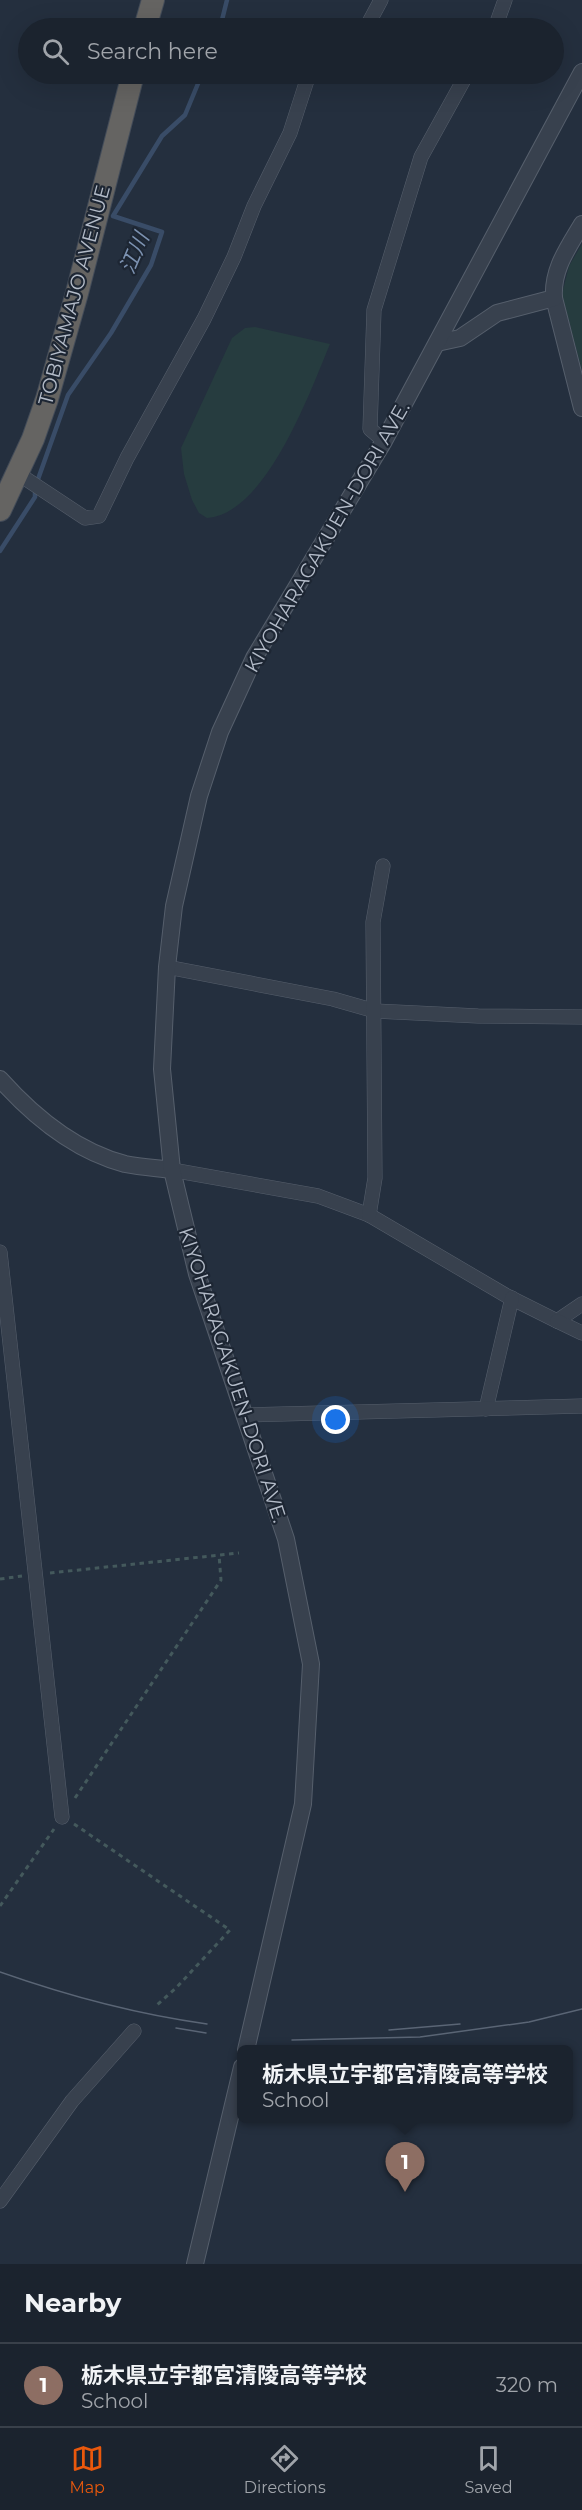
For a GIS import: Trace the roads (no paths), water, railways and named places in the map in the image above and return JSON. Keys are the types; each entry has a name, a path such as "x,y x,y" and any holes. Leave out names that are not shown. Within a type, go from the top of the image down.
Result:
{"highway":[{"path":"148,18 153,0"},
{"name":"TOBIYAMAJO AVENUE","path":"0,510 33,439 59,357 130,84"}],"street":[{"path":"371,18 381,0"},
{"path":"499,18 505,0"},
{"name":"KIYOHARAGAKUEN-DORI AVE.","path":"247,2045 303,1804 311,1664 286,1539 197,1274 171,1170 162,1069 167,967 174,906 199,796 220,732 254,658 384,441 582,72"},
{"path":"17,474 85,518 99,516 127,458 204,319 234,257 254,206 290,133 306,84"},
{"path":"384,441 369,429 374,310 421,158 462,84"},
{"path":"582,224 558,267 553,282 554,298 582,408"},
{"path":"436,343 460,338 497,313 554,298"},
{"path":"369,1215 375,1178 373,922 382,866"},
{"path":"167,967 333,999 375,1011 478,1016 582,1017"},
{"path":"0,1079 22,1104 50,1127 86,1149 125,1164 318,1196 369,1215 512,1298 582,1333"},
{"path":"0,1252 62,1816"},
{"path":"486,1409 512,1298"},
{"path":"557,1320 582,1304"},
{"path":"244,1415 582,1406"},
{"path":"0,2201 72,2101 134,2031"},
{"path":"195,2264 237,2088"}],"waterway":[{"name":"江川","path":"222,18 227,0"},
{"name":"江川","path":"37,482 68,395 111,333 151,265 162,232 113,216 162,136 185,115 198,84"},
{"name":"江川","path":"0,551 35,497 35,489"}],"tram line":[{"path":"0,1972 102,2003 207,2024"},
{"path":"292,2040 420,2037 529,2022 582,2009"},
{"path":"389,2030 460,2024"},
{"path":"176,2028 206,2033"}],"place":[{"name":"栃木県立宇都宮清陵高等学校","path":"405,2192"}]}
